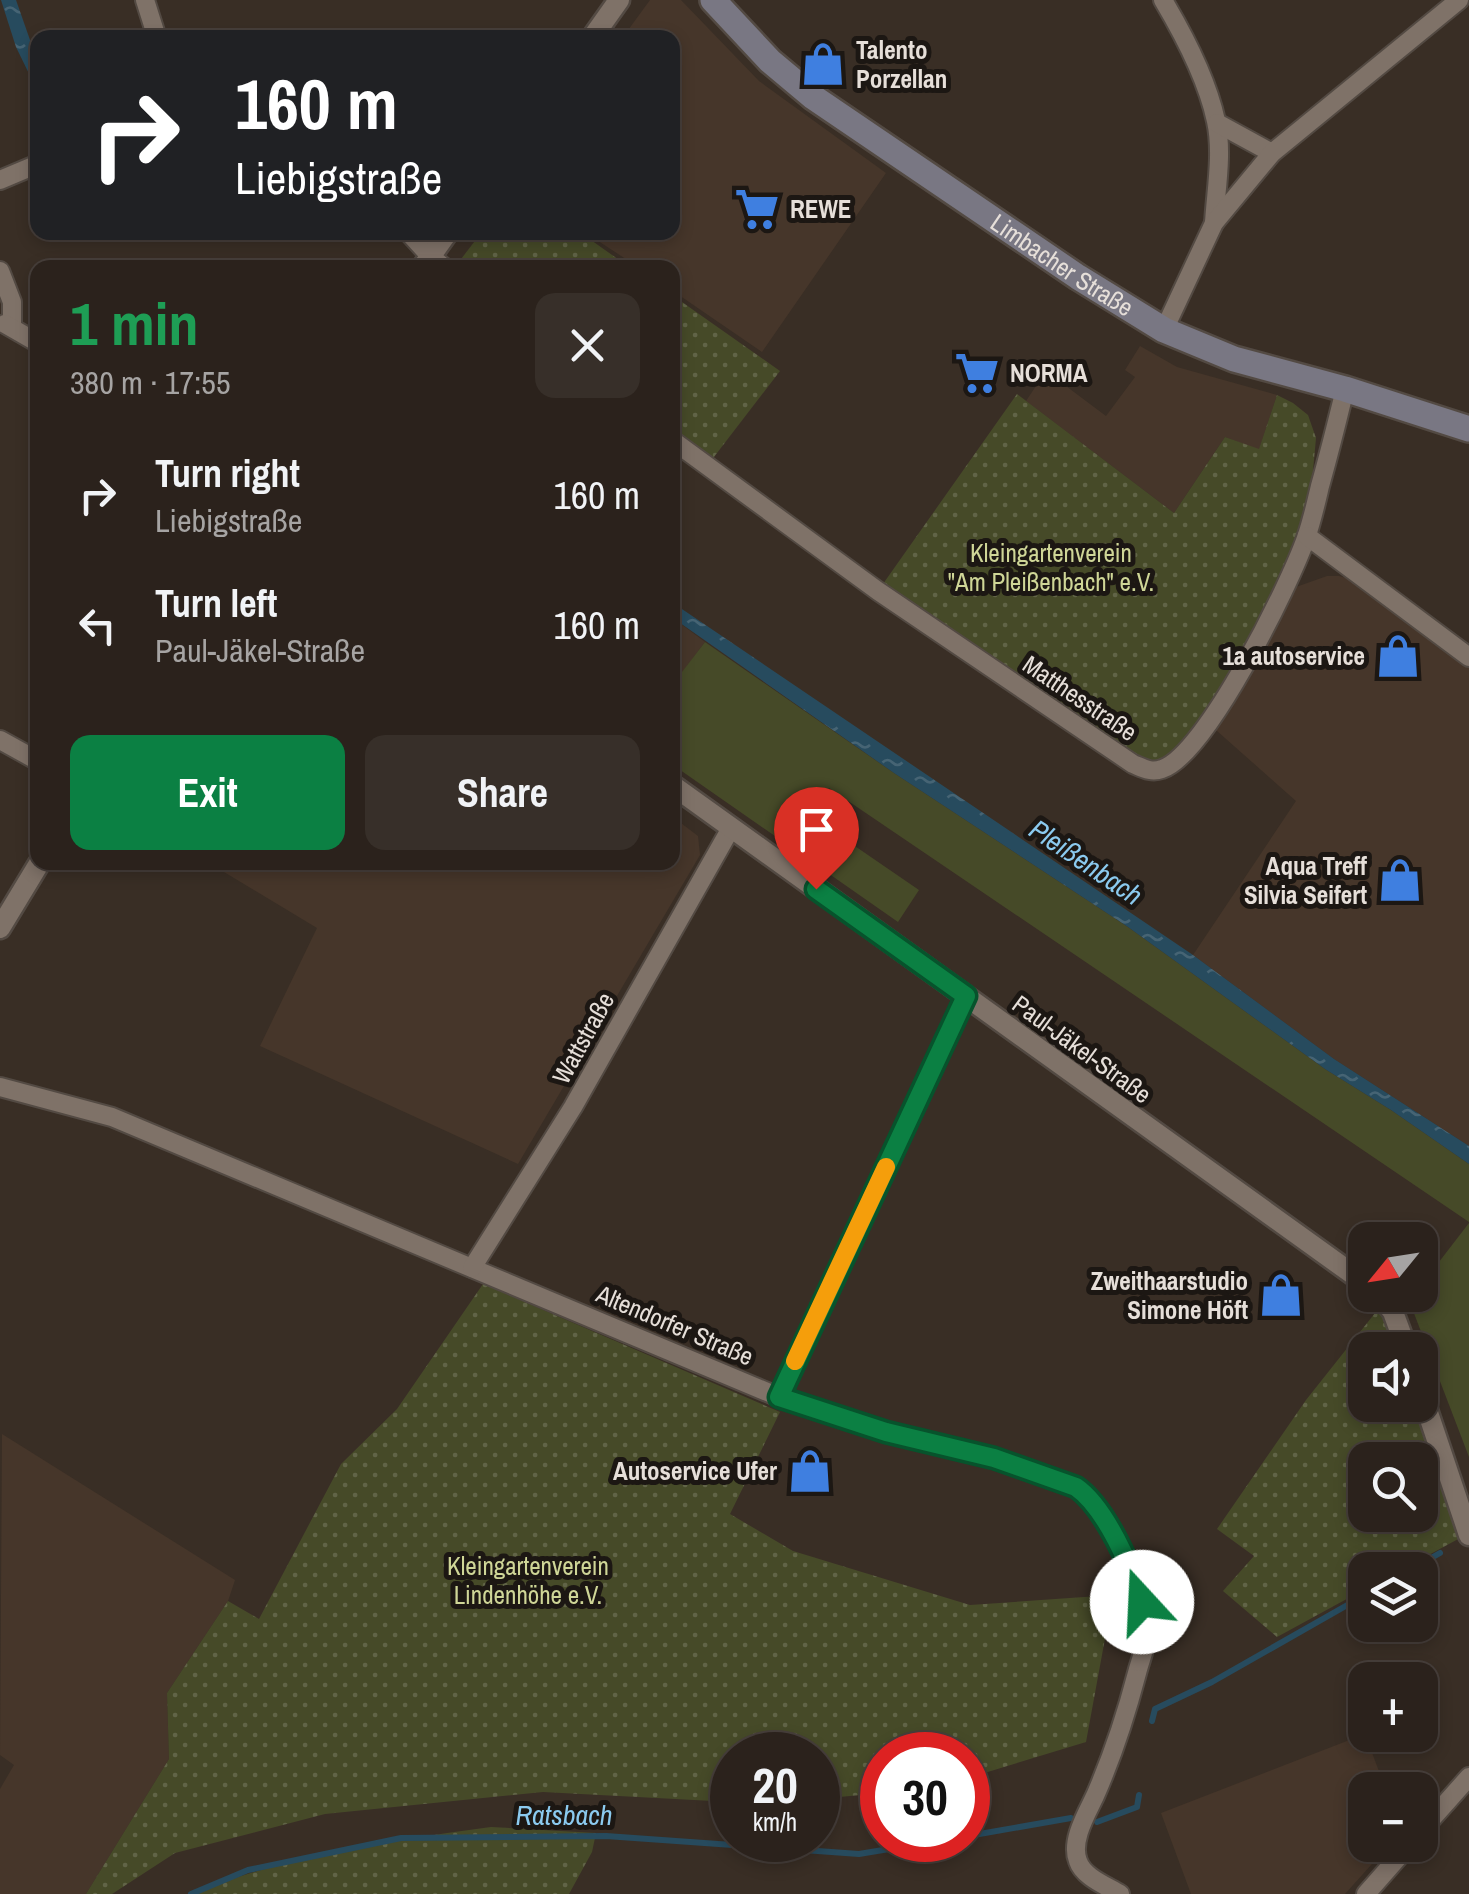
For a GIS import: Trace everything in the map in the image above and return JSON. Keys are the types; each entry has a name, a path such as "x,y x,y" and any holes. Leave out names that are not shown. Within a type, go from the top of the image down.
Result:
{"main road":[{"name":"Limbacher Straße","path":"712,0 757,49 813,97 1078,277 1164,330 1234,360 1469,429"}],"street":[{"path":"145,0 154,30"},
{"path":"598,30 620,0"},
{"path":"1163,0 1202,77 1216,123 1214,223"},
{"path":"1164,330 1214,223 1272,153 1459,0"},
{"path":"1216,123 1272,153"},
{"path":"0,180 30,167"},
{"path":"414,240 430,260"},
{"path":"0,270 12,302 6,324 30,338"},
{"name":"Matthesstraße","path":"680,446 878,591 1133,764 1151,771 1180,759 1208,723 1280,598 1307,536 1346,390"},
{"path":"1307,536 1469,657"},
{"path":"0,740 30,757"},
{"name":"Paul-Jäkel-Straße","path":"680,791 1348,1271"},
{"name":"Wattstraße","path":"472,1268 573,1107 731,828"},
{"path":"0,928 35,870"},
{"path":"779,1397 966,996"},
{"name":"Altendorfer Straße","path":"0,1087 112,1117 779,1397 886,1432 994,1458 1086,1494 1121,1546 1134,1574 1147,1636 1121,1731 1077,1844 1080,1865 1090,1876 1120,1894"},
{"path":"1431,1422 1469,1535"},
{"path":"1438,1812 1469,1777"},
{"path":"1366,1894 1394,1862"}],"shaded area":[{"path":"650,0 681,0 759,81 886,173 762,352 680,296 680,260 627,260 597,240 680,240 680,30 628,30"},
{"path":"1140,346 1177,367 1277,395 1259,450 1225,437 1174,513 1026,401 1046,371 1106,416 1135,377 1125,370"},
{"path":"1327,576 1354,580 1469,667 1469,1146 1334,1059 1193,955 1296,801 1208,723 1281,598 1296,587"},
{"path":"680,623 705,642 680,676"},
{"path":"680,822 698,836 700,855 518,1164 260,1046 317,928 221,870 680,870"},
{"path":"2,1434 235,1580 228,1601 167,1693 169,1759 86,1894 0,1894 0,1789 14,1765 0,1755"},
{"path":"1348,1741 1348,1752 1372,1752 1379,1772 1348,1772 1348,1862 1374,1862 1345,1894 1191,1894 1161,1813"}],"green space":[{"path":"476,240 591,240 619,260 460,260"},
{"path":"680,301 780,371 707,466 680,445"},
{"name":"Kleingartenverein \"Am Pleißenbach\" e.V.","path":"1017,394 1174,513 1225,437 1259,449 1277,395 1308,415 1316,438 1307,536 1208,723 1151,771 878,591"},
{"path":"705,642 894,773 1128,927 1325,1069 1469,1164 1469,1222 829,788 814,818 919,890 898,922 680,770 680,675"},
{"path":"1469,1223 1469,1457 1438,1376 1438,1332 1421,1332 1414,1312 1438,1312 1438,1263"},
{"name":"Kleingartenverein Lindenhöhe e.V.","path":"483,1284 780,1412 730,1514 793,1551 970,1605 1113,1595 1086,1742 990,1771 990,1732 860,1732 860,1795 840,1797 840,1732 710,1732 710,1801 543,1792 325,1814 175,1853 112,1894 86,1894 169,1759 167,1693 228,1601 259,1619 341,1464 397,1409"},
{"path":"1376,1312 1387,1312 1395,1332 1360,1332"},
{"path":"1348,1347 1348,1422 1424,1422 1430,1442 1348,1442 1348,1532 1438,1532 1438,1467 1460,1538 1434,1552 1348,1552 1348,1598 1277,1637 1223,1591 1254,1556 1217,1529 1306,1400"},
{"path":"491,1827 596,1833 592,1852 569,1894 195,1894 318,1855"}],"water":[{"path":"1,0 16,0 30,40 30,76"},
{"path":"680,608 1193,955 1334,1059 1469,1146 1469,1164 1325,1069 1128,927 894,773 680,623"}],"waterway":[{"name":"Ratsbach","path":"1152,1721 1155,1709 1212,1682 1348,1605"},
{"name":"Ratsbach","path":"1097,1822 1137,1807 1139,1795"},
{"name":"Ratsbach","path":"990,1832 1071,1818"},
{"name":"Ratsbach","path":"191,1894 248,1870 401,1838 606,1836 860,1854"}],"slow traffic":[{"path":"795,1361 886,1167"}],"place":[{"name":"Talento Porzellan","path":"823,64"},
{"name":"REWE","path":"757,209"},
{"name":"NORMA","path":"977,373"},
{"name":"1a autoservice","path":"1398,656"},
{"name":"Aqua Treff Silvia Seifert","path":"1400,880"},
{"name":"Zweithaarstudio Simone Höft","path":"1281,1295"},
{"name":"Autoservice Ufer","path":"810,1471"}],"route":[{"path":"816,889 966,996 779,1397 886,1432 994,1458 1076,1487 1086,1494 1121,1546 1142,1602"}],"water label":[{"name":"Pleißenbach","path":"1086,862"}]}
